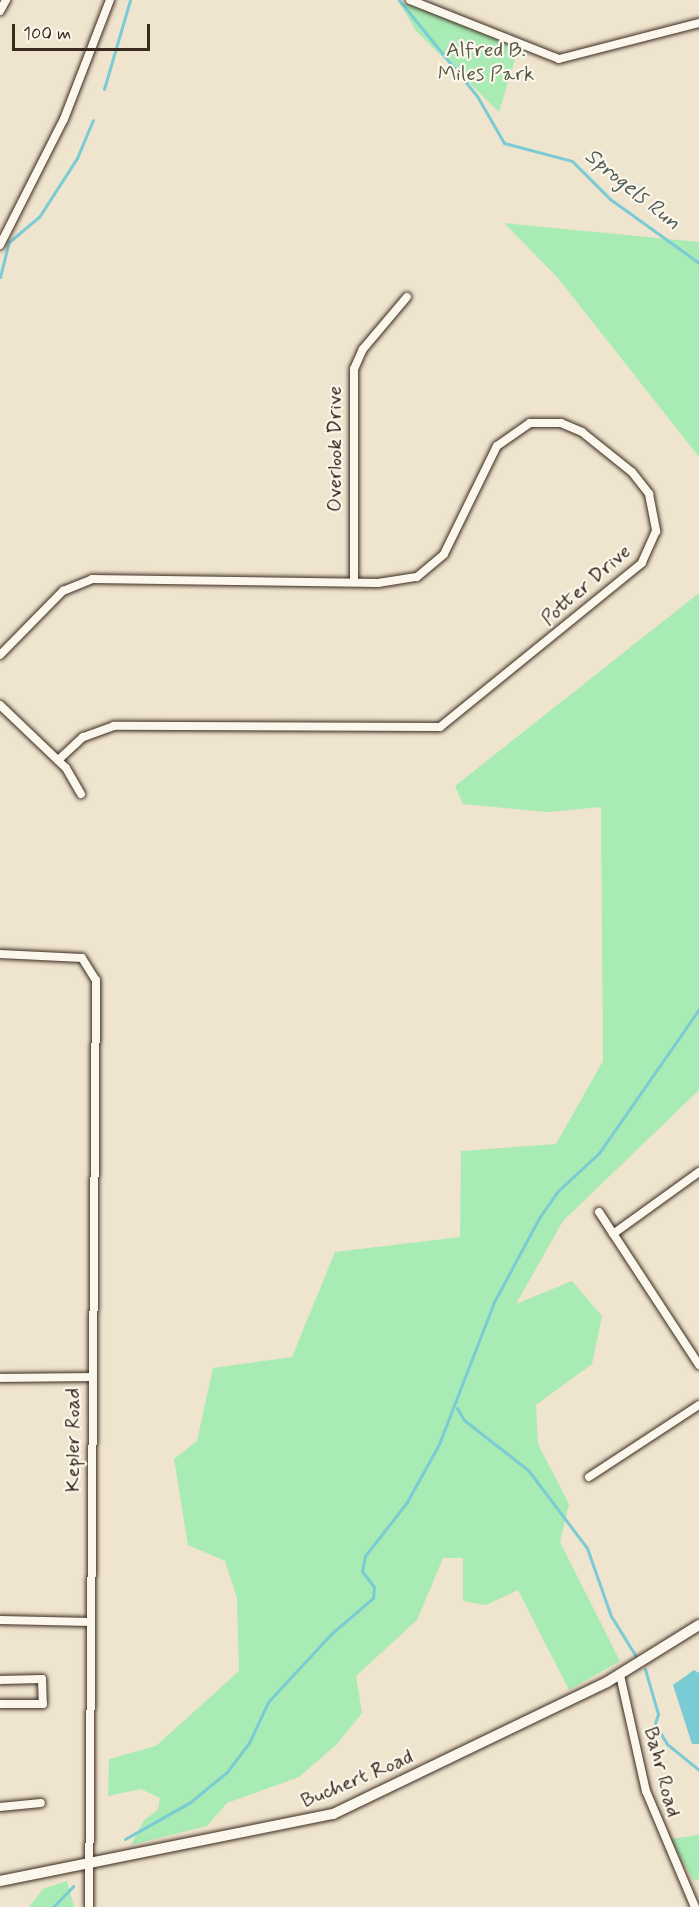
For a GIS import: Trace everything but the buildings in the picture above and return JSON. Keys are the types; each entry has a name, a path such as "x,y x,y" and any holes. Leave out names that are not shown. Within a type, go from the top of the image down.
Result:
{"street":[{"path":"0,11 6,0"},
{"path":"0,245 64,119 110,0"},
{"path":"411,0 559,59 699,23"},
{"name":"Overlook Drive","path":"354,582 354,369 363,348 407,297"},
{"name":"Potter Drive","path":"0,656 63,591 92,579 406,582 437,563 494,450 510,432 531,423 561,423 582,432 638,479 656,512 651,549 636,570 440,727 114,726 83,737 58,760"},
{"path":"0,705 58,760 81,794"},
{"name":"Kepler Road","path":"0,954 70,956 87,961 95,974 89,1907"},
{"path":"613,1234 699,1172"},
{"path":"599,1212 699,1365"},
{"path":"0,1378 92,1377"},
{"path":"589,1477 699,1405"},
{"path":"0,1620 90,1622"},
{"name":"Buchert Road","path":"0,1881 333,1814 620,1675 699,1625"},
{"name":"Bahr Road","path":"620,1675 646,1791 695,1907"},
{"path":"0,1680 42,1679 43,1704 0,1704"},
{"path":"0,1808 41,1803"}],"green space":[{"name":"Alfred B. Miles Park","path":"399,2 444,15 518,49 499,112 416,31"},
{"path":"504,223 699,242 699,457 558,278"},
{"path":"699,593 699,1090 563,1221 516,1304 572,1281 602,1316 592,1364 536,1405 538,1444 569,1504 560,1542 620,1661 569,1690 518,1590 486,1605 463,1601 463,1558 443,1558 417,1620 356,1676 362,1713 337,1744 299,1777 227,1803 207,1826 131,1845 144,1820 158,1810 160,1798 141,1789 108,1796 109,1759 156,1746 239,1671 237,1598 225,1561 188,1545 174,1459 197,1441 213,1368 292,1357 335,1252 460,1237 461,1151 556,1144 603,1061 601,807 548,812 463,804 455,786"},
{"path":"699,1835 699,1879 694,1881 670,1839"},
{"path":"67,1881 74,1907 29,1907 43,1889"}],"water":[{"path":"694,1670 699,1673 699,1744 692,1744 673,1685"}],"waterway":[{"path":"104,89 130,0"},
{"name":"Sprogels Run","path":"399,0 477,96 504,143 572,161 610,199 699,263"},
{"path":"0,277 9,242 39,217 77,158 93,120"},
{"path":"125,1839 189,1803 227,1772 249,1743 268,1702 331,1634 373,1598 374,1587 362,1571 365,1556 407,1502 439,1444 494,1302 539,1218 558,1191 599,1153 699,1009"},
{"path":"457,1408 464,1420 528,1470 587,1548 611,1616 637,1658"},
{"path":"645,1669 658,1714 655,1724 667,1744 699,1770"},
{"path":"53,1907 73,1886"}]}
